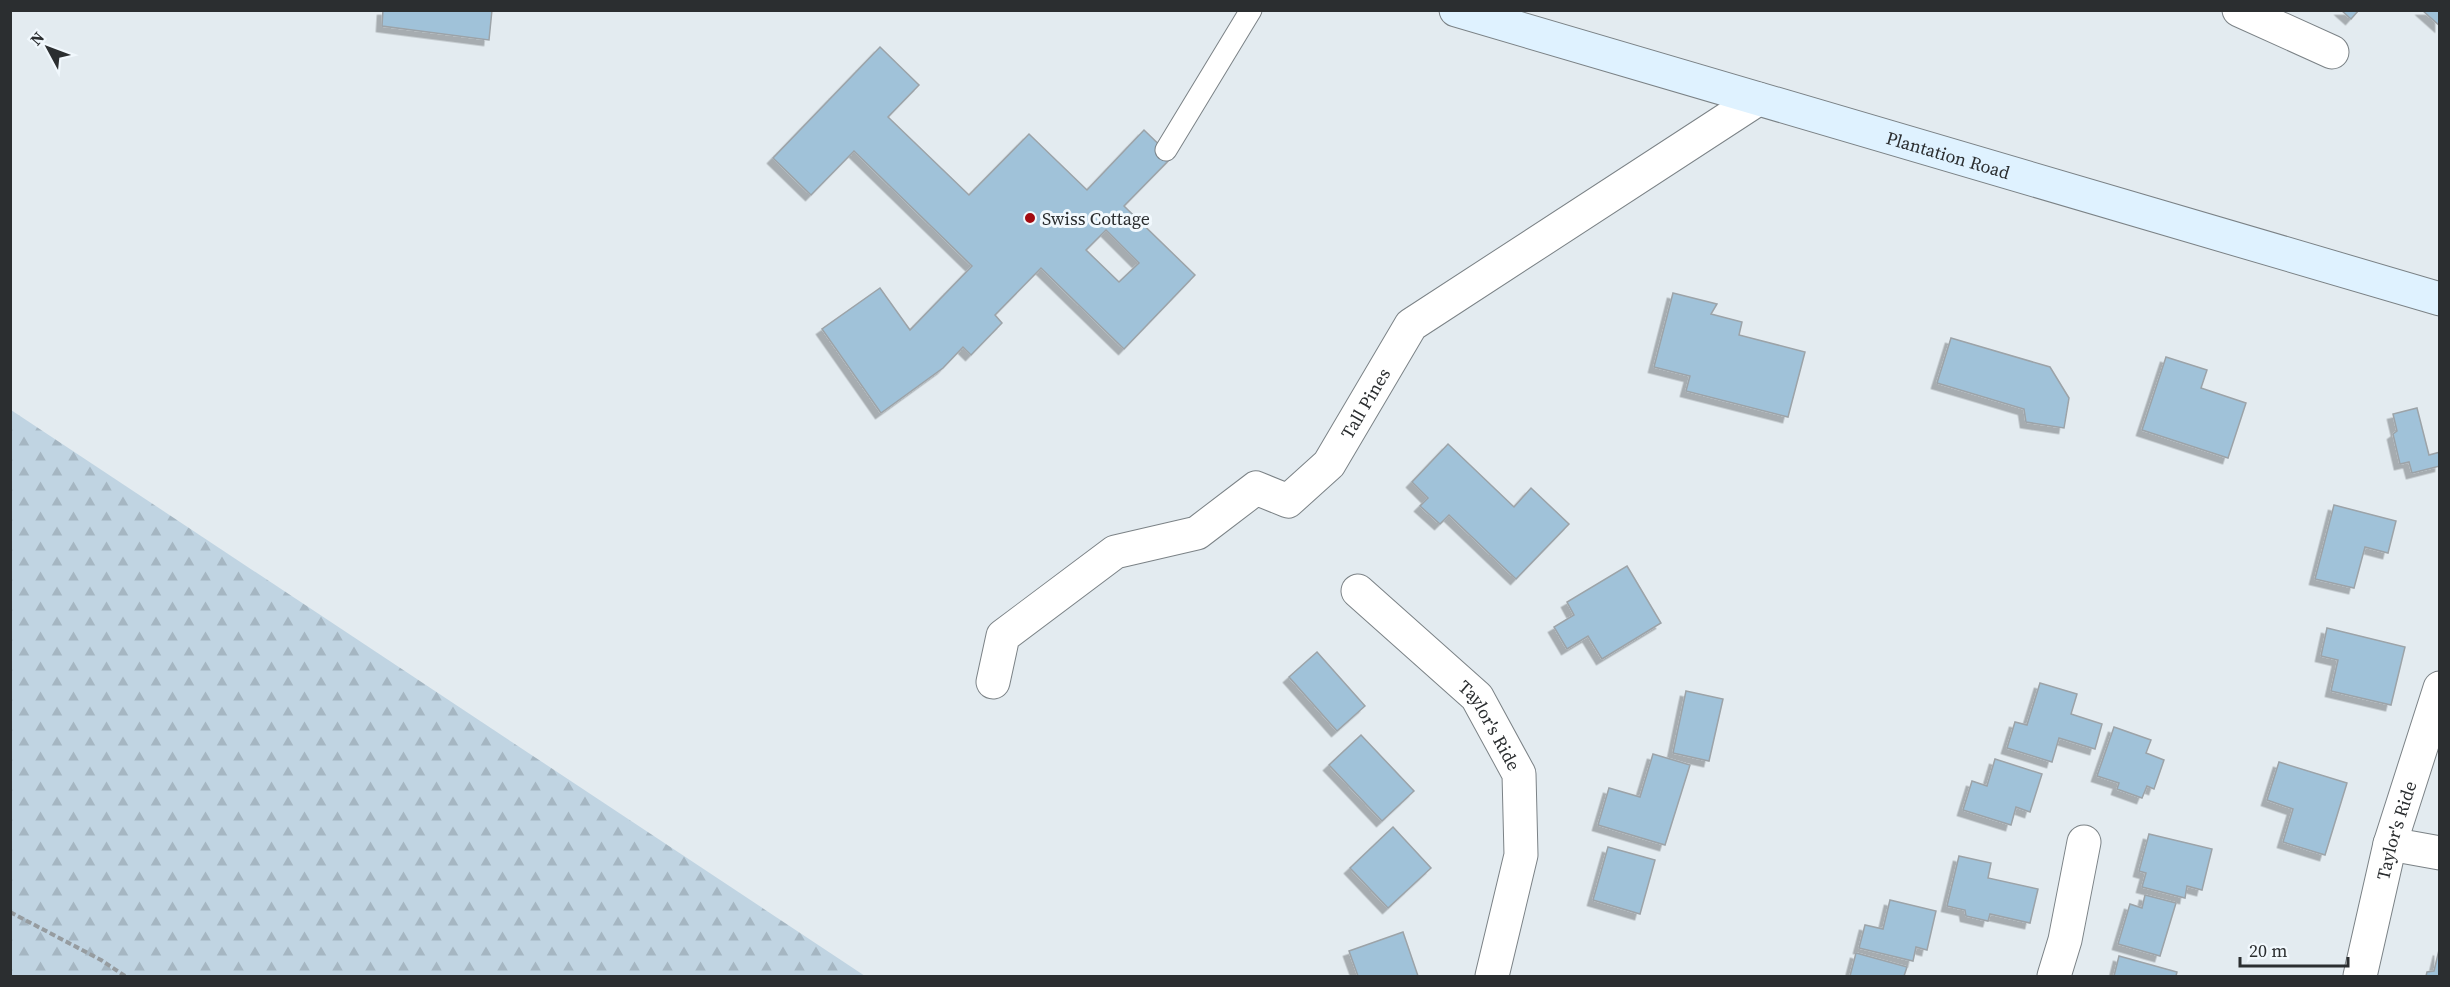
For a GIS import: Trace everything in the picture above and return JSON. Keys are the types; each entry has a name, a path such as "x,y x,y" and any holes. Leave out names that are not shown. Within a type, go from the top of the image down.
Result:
{"street":[{"name":"Plantation Road","path":"1456,10 2439,299"},
{"path":"2239,10 2332,52"},
{"name":"Tall Pines","path":"993,682 1003,636 1115,552 1197,533 1256,488 1288,501 1329,464 1411,325 1758,99"},
{"name":"Taylor's Ride","path":"1358,591 1477,697 1519,774 1521,855 1492,976"},
{"name":"Taylor's Ride","path":"2360,976 2390,844 2439,688"},
{"path":"2054,976 2065,940 2084,842"},
{"path":"2390,844 2439,853"}],"lane":[{"path":"1166,150 1251,10"}],"path":[{"path":"10,912 101,960 125,976"}],"green space":[{"path":"11,410 865,976 11,976"}],"building":[{"path":"383,10 492,10 489,40 382,26"},
{"path":"2341,10 2359,10 2351,19"},
{"path":"2422,10 2440,10 2440,26"},
{"name":"Swiss Cottage","path":"880,47 919,85 888,117 969,195 1029,134 1087,190 1144,130 1172,157 1124,206 1195,275 1124,349 1041,268 995,315 1002,323 971,355 963,347 943,368 881,413 822,329 880,288 910,330 972,266 854,151 811,195 773,158","holes":["1106,230 1139,263 1119,282 1086,250"]},
{"path":"1673,293 1717,304 1711,314 1742,322 1739,335 1805,352 1788,417 1686,391 1690,376 1654,367"},
{"path":"1951,338 2050,367 2069,398 2064,428 2026,422 2024,409 1937,383"},
{"path":"2166,357 2207,370 2201,388 2246,403 2228,458 2142,430"},
{"path":"2417,408 2429,455 2440,452 2440,466 2412,473 2409,462 2400,464 2393,434 2397,431 2393,414"},
{"path":"1448,444 1514,507 1531,488 1569,524 1516,579 1449,515 1440,524 1420,506 1428,498 1412,482"},
{"path":"2334,505 2396,521 2388,553 2365,547 2354,588 2315,579"},
{"path":"1627,566 1661,623 1602,659 1588,636 1567,649 1554,627 1574,615 1567,602"},
{"path":"2327,628 2405,647 2391,705 2331,691 2338,660 2321,656"},
{"path":"1317,652 1365,706 1337,731 1289,677"},
{"path":"2040,683 2077,694 2071,714 2102,724 2095,749 2059,738 2052,762 2007,748 2015,722 2027,725"},
{"path":"1686,691 1723,699 1709,761 1673,753"},
{"path":"2114,727 2151,740 2146,753 2164,760 2154,789 2147,786 2142,798 2117,789 2119,783 2097,776"},
{"path":"1361,735 1414,791 1382,821 1329,765"},
{"path":"1653,754 1690,765 1665,845 1598,825 1609,788 1640,797"},
{"path":"1995,759 2042,774 2030,812 2016,807 2011,825 1963,810 1972,781 1987,786"},
{"path":"2279,762 2347,783 2325,855 2283,842 2293,809 2267,800"},
{"path":"1393,827 1431,868 1388,908 1350,868"},
{"path":"2149,834 2212,849 2202,890 2187,886 2185,898 2142,887 2146,873 2139,871"},
{"path":"1608,847 1655,860 1640,914 1593,900"},
{"path":"1959,856 1991,863 1988,878 2038,889 2030,923 1990,914 1988,921 1966,916 1965,910 1947,906"},
{"path":"2145,895 2176,903 2160,956 2118,944 2130,904 2142,908"},
{"path":"1890,900 1936,911 1927,950 1916,947 1913,961 1859,948 1865,925 1883,929"},
{"path":"1403,932 1418,976 1358,976 1349,951"},
{"path":"2439,950 2440,976 2426,976 2427,972 2434,971"},
{"path":"1856,953 1907,967 1904,976 1850,976"},
{"path":"2119,956 2177,972 2176,976 2114,976"}],"place":[{"name":"Swiss Cottage","path":"1030,218"}]}
